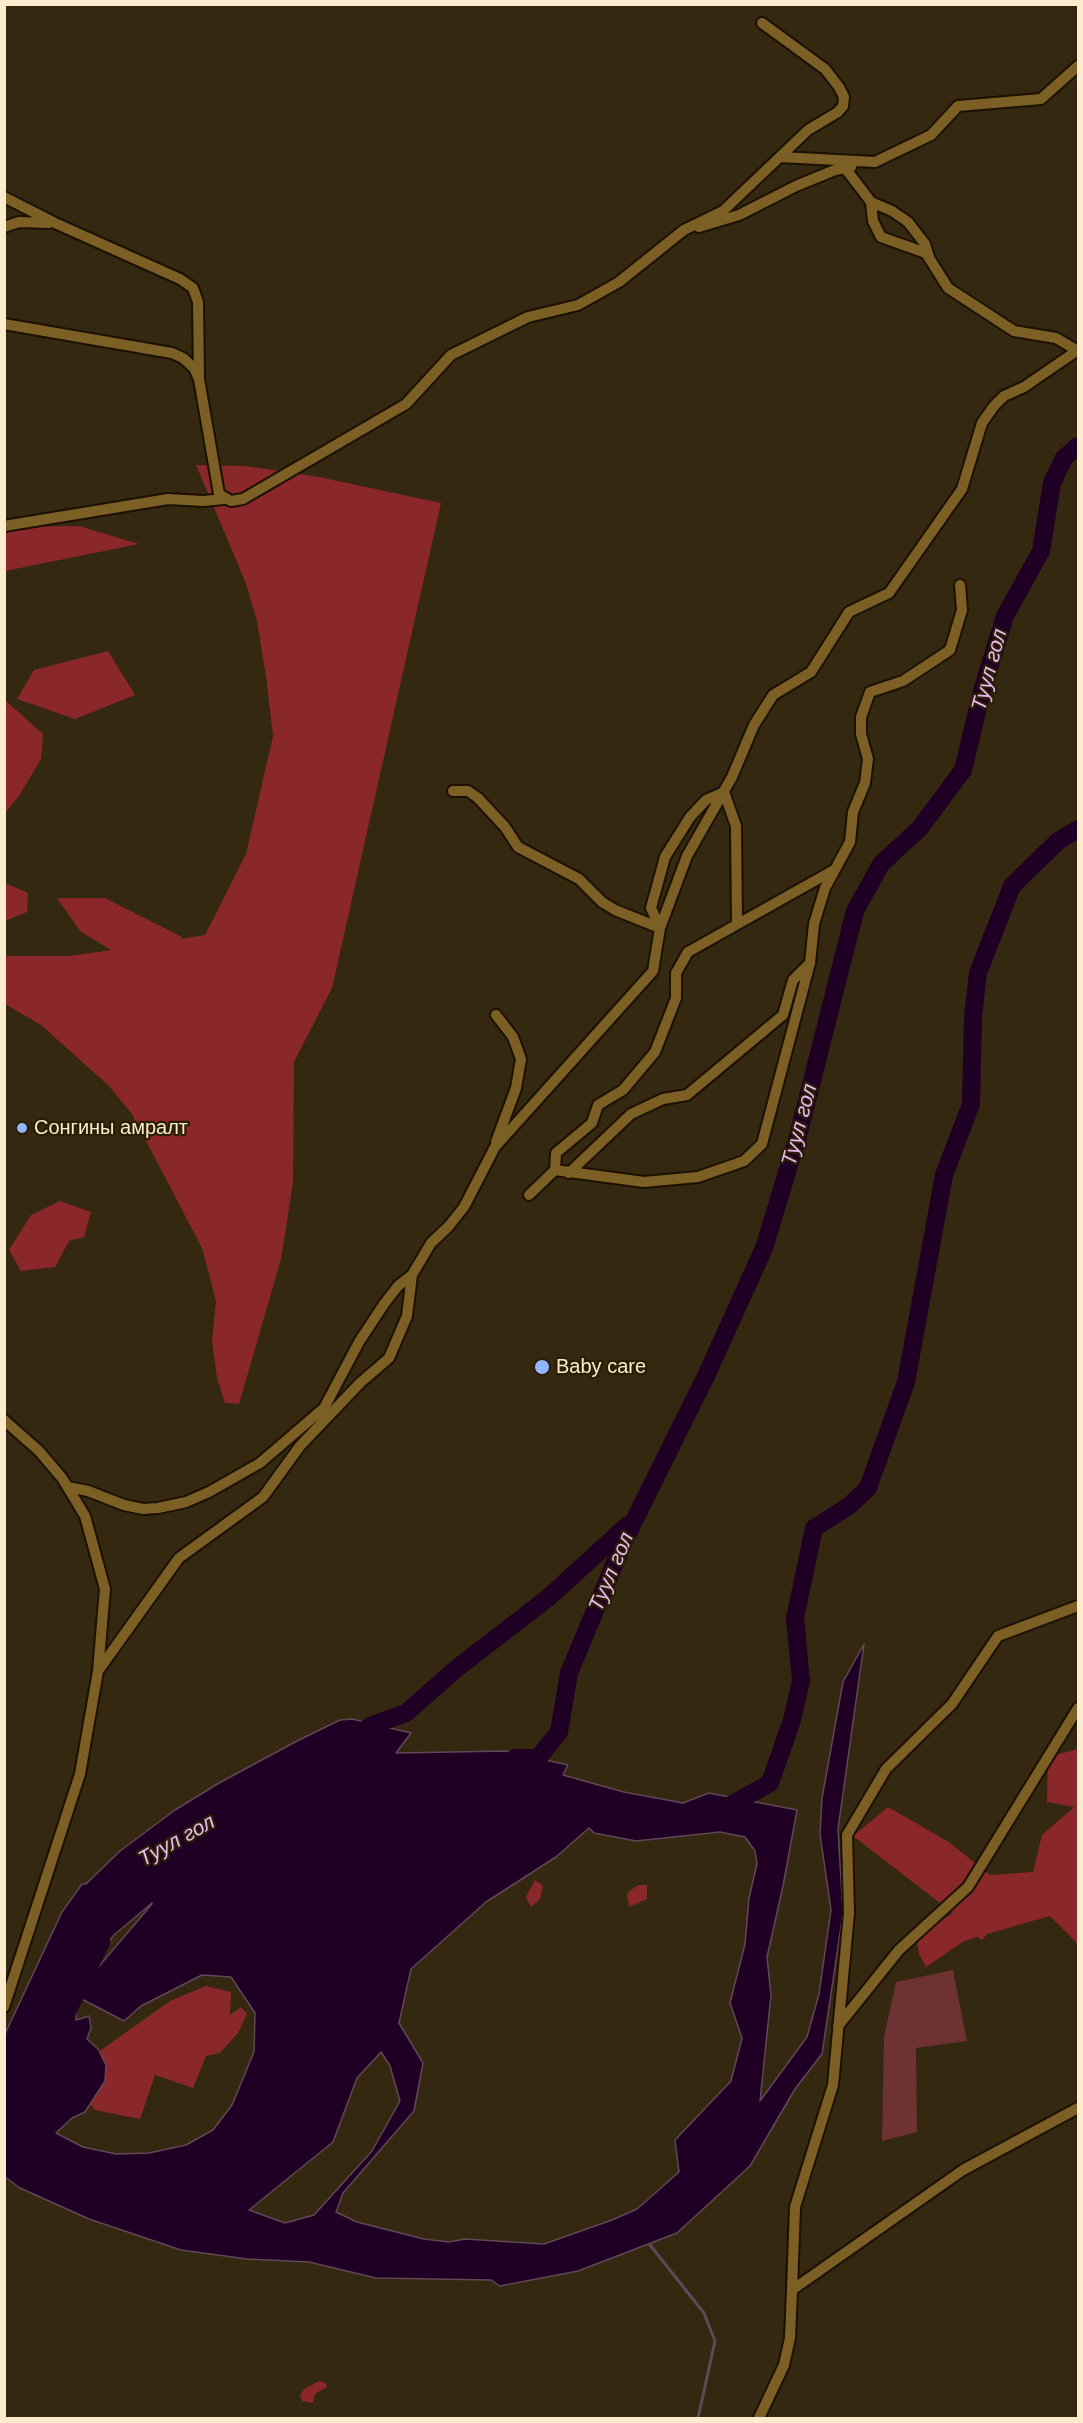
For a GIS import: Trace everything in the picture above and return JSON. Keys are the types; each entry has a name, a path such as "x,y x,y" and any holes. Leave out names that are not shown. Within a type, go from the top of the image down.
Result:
{"street":[{"path":"4,526 168,499 231,501 243,499 406,404 451,355 528,317 578,305 619,282 684,230 723,211 808,130 838,112 843,106 844,98 839,87 825,69 762,23"},
{"path":"684,230 739,215 796,186 845,168 875,162 931,135 958,106 1041,99 1078,66"},
{"path":"780,157 875,162"},
{"path":"845,168 871,202 892,211 908,222 925,244 928,257"},
{"path":"4,197 55,223 180,279 193,288 198,302 199,379 216,486 224,499"},
{"path":"495,1147 653,971 660,928 687,856 724,792 754,725 773,695 811,672 849,612 889,593 942,514 962,489 982,423 994,406 1004,396 1024,387 1078,350 1056,338 1014,332 990,314 967,302 943,283 922,251 881,237 873,221 871,202"},
{"path":"4,227 19,222 55,223"},
{"path":"4,324 172,353 183,358 194,368 199,379"},
{"path":"555,1170 644,1182 698,1177 744,1161 762,1144 768,1128 778,1076 794,1030 810,963 814,924 825,888 850,842 853,812 866,783 868,759 861,734 861,717 870,692 903,681 950,650 962,610 960,585"},
{"path":"453,791 468,790 478,798 505,827 518,847 579,879 602,902 615,910 660,928"},
{"path":"724,792 736,826 736,924"},
{"path":"660,928 651,908 665,857 690,817 706,800 724,792"},
{"path":"529,1195 555,1170 556,1153 592,1123 598,1105 623,1090 655,1052 676,998 676,973 688,952 835,870"},
{"path":"569,1173 631,1114 663,1099 687,1095 783,1015 793,980 810,963"},
{"path":"68,1487 143,1509 186,1502 209,1492 260,1463 324,1408 359,1342 384,1304 398,1286 412,1275 431,1243 464,1207 495,1147 516,1088 521,1059 513,1037 496,1015"},
{"path":"98,1671 179,1558 263,1497 300,1446 360,1383 389,1358 407,1316 412,1275"},
{"path":"4,1420 39,1451 68,1487 85,1515 105,1589 98,1671 80,1774 4,2007"},
{"path":"759,2418 784,2365 790,2338 795,2206 832,2085 849,1912 847,1835 886,1769 952,1704 998,1636 1078,1606"},
{"path":"838,2026 899,1950 968,1887 1078,1708"},
{"path":"792,2290 963,2170 1078,2108"}],"shaded area":[{"path":"196,465 245,466 319,477 441,503 332,988 294,1062 293,1183 281,1259 239,1404 225,1403 217,1378 212,1341 216,1301 202,1248 132,1114 109,1086 41,1025 5,1004 5,956 69,956 111,950 80,931 57,898 105,898 182,937 180,939 205,935 246,854 273,736 266,676 257,621 245,581"},
{"path":"79,526 139,544 5,571 5,527"},
{"path":"108,651 135,695 75,719 17,699 34,670"},
{"path":"5,700 43,734 41,759 19,796 5,813"},
{"path":"5,883 28,893 27,912 5,921"},
{"path":"60,1201 91,1212 84,1237 69,1241 55,1267 21,1271 9,1250 31,1215"},
{"path":"1078,1749 1078,1944 1050,1916 987,1934 982,1940 977,1937 964,1941 926,1967 920,1956 915,1937 953,1913 853,1836 888,1807 949,1842 990,1875 1033,1872 1042,1835 1074,1807 1047,1802 1048,1757"},
{"path":"535,1880 543,1886 540,1899 531,1907 526,1897"},
{"path":"638,1885 647,1885 647,1899 629,1907 627,1893"},
{"path":"953,1970 967,2041 916,2048 917,2132 882,2141 884,2037 896,1982"},
{"path":"206,1986 231,1992 230,2015 241,2007 247,2014 238,2033 220,2053 206,2056 193,2088 155,2075 140,2119 95,2110 83,2096 101,2050 170,2001"},
{"path":"319,2381 326,2383 327,2387 315,2394 313,2403 302,2401 300,2395 304,2389"}],"water":[{"path":"864,1644 838,1829 843,1913 822,2054 795,2089 750,2166 677,2233 578,2271 500,2286 491,2280 376,2278 309,2262 247,2259 181,2250 89,2219 20,2188 5,2177 5,2034 62,1912 82,1884 86,1884 120,1851 175,1810 219,1783 340,1720 352,1719 411,1733 396,1753 505,1751 568,1765 563,1775 624,1792 683,1803 709,1793 797,1810 767,1957 771,1995 760,2101 807,2037 819,1994 831,1910 820,1834 822,1798 843,1682","holes":["589,1828 594,1833 636,1841 720,1832 745,1837 755,1851 757,1864 749,1898 745,1944 730,2003 742,2038 731,2081 675,2140 679,2172 637,2209 544,2244 465,2239 449,2242 424,2239 357,2222 336,2212 343,2193 414,2111 423,2063 399,2023 411,1969 486,1902 556,1857","152,1903 77,1992 79,1980 114,1935","202,1975 231,1977 255,2013 254,2052 232,2105 213,2130 186,2145 149,2153 116,2154 83,2147 56,2133 72,2118 85,2112 105,2081 106,2065 98,2049 87,2039 91,2028 89,2016 76,2020 76,1996 124,2021 141,2006","381,2052 390,2066 400,2101 372,2151 314,2215 285,2223 249,2210 333,2142 357,2078"]}],"waterway":[{"name":"Туул гол","path":"515,1758 538,1758 559,1732 569,1673 624,1541 706,1376 764,1248 798,1136 855,911 881,864 920,828 963,770 982,691 1005,616 1041,551 1052,483 1064,458 1078,446"},
{"name":"Туул гол","path":"720,1811 770,1783 792,1720 801,1681 795,1618 814,1528 849,1506 868,1488 906,1382 944,1175 971,1104 973,1016 978,973 1012,886 1058,841 1078,829"},
{"path":"356,1738 370,1726 406,1713 457,1668 549,1597 628,1525"},
{"name":"Туул гол","path":"67,2012 101,1942"},
{"path":"650,2245 704,2313 715,2341 698,2418"}],"place":[{"name":"Сонгины амралт","path":"22,1128"},
{"name":"Baby care","path":"542,1367"}]}
